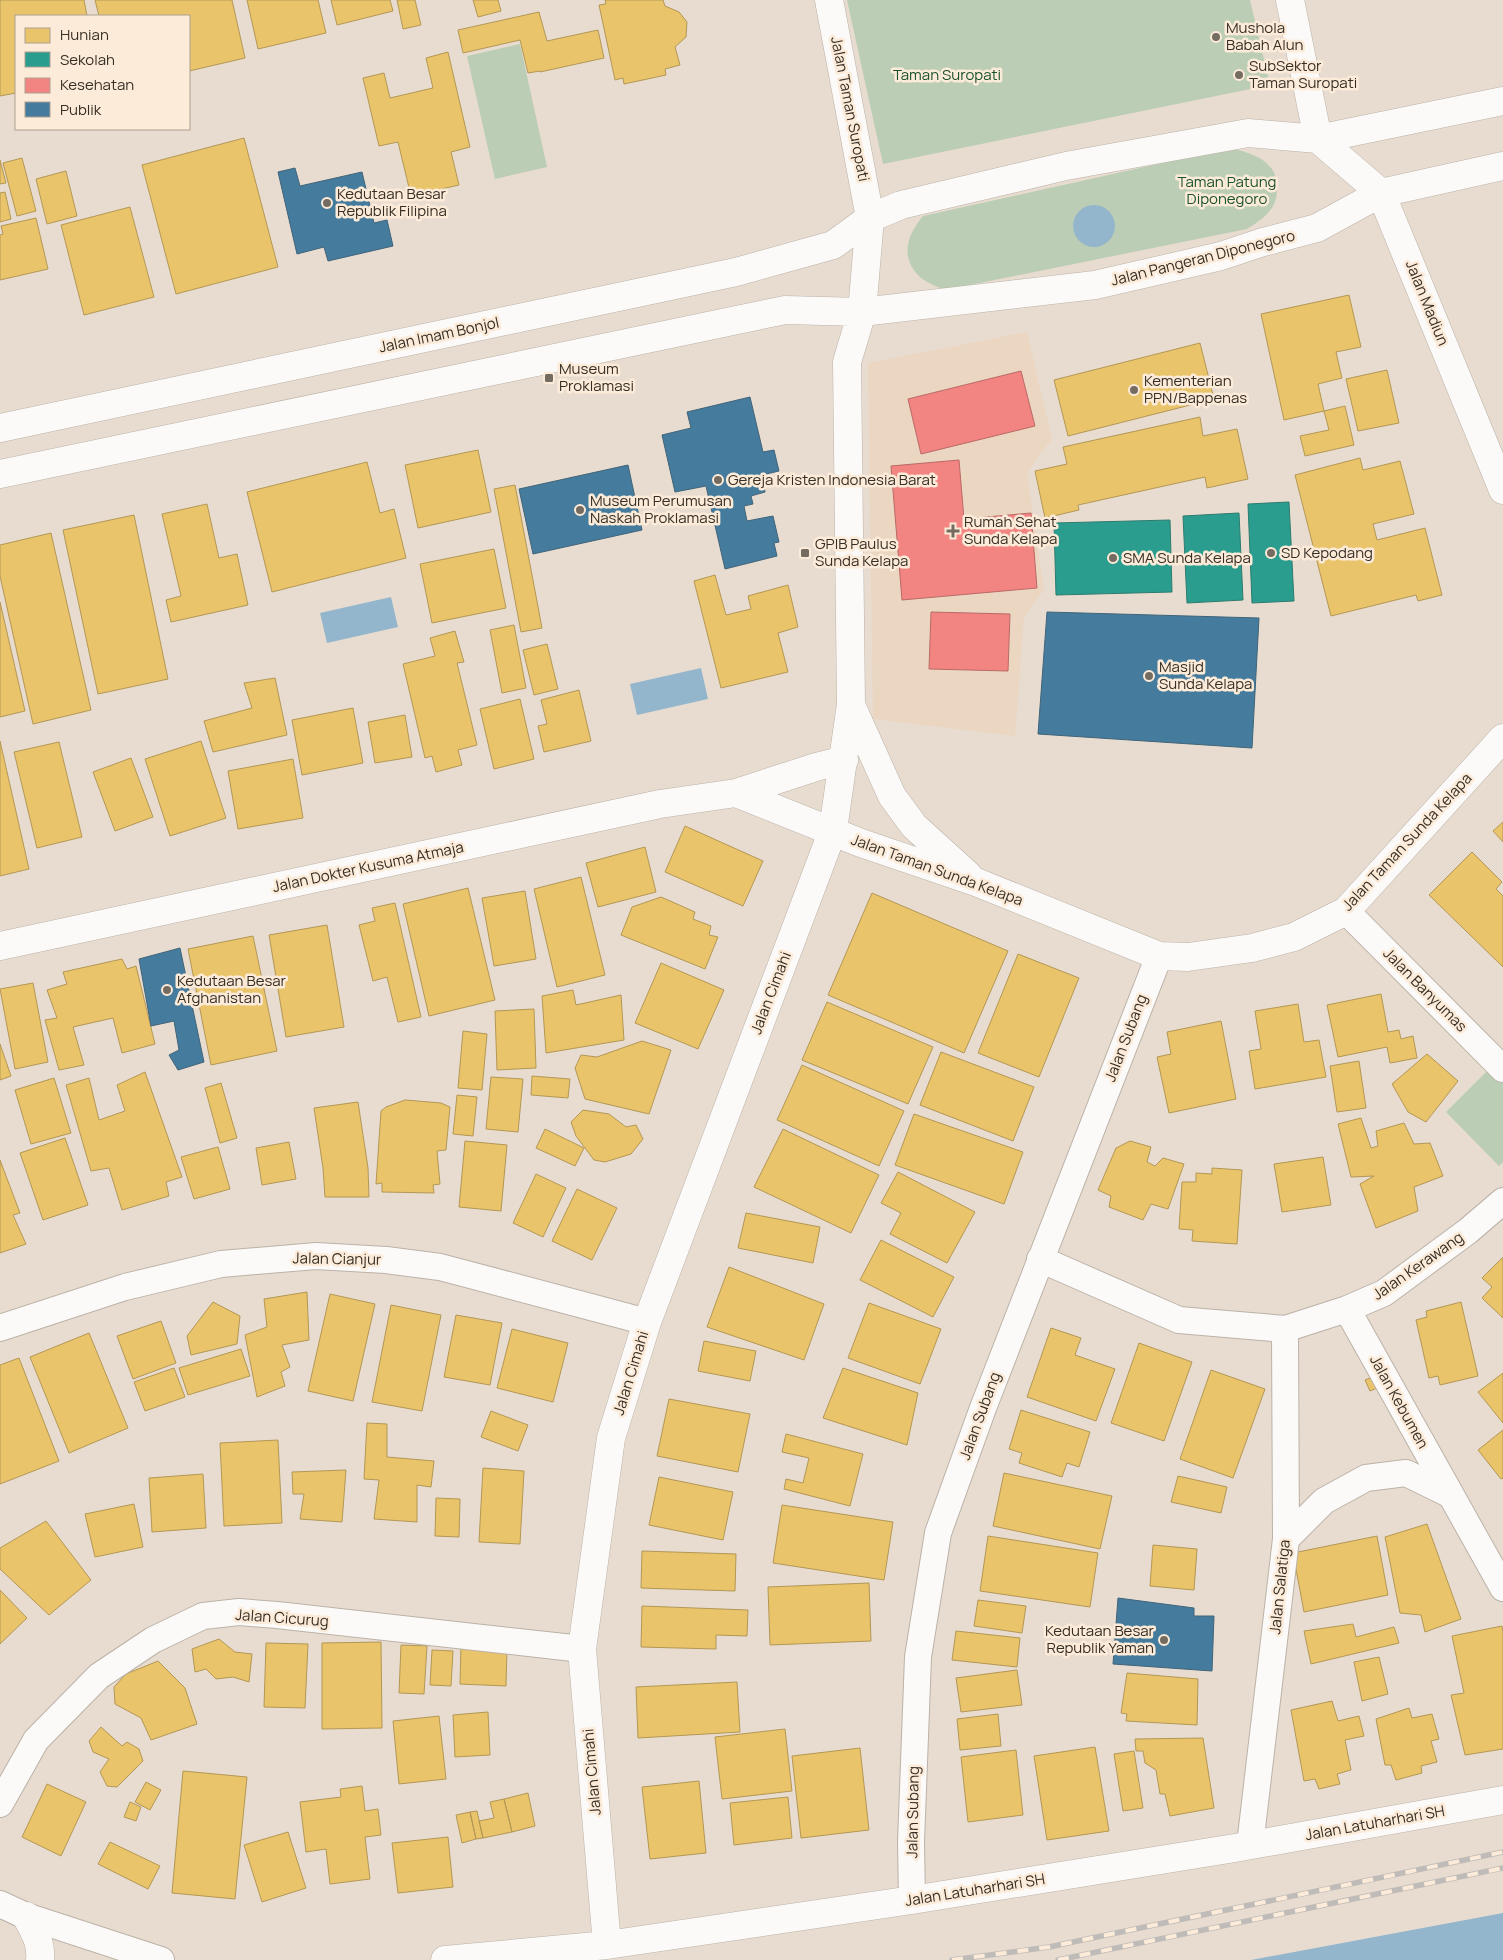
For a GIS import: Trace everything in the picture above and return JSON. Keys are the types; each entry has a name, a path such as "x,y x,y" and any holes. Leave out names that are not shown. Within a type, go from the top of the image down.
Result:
{"street":[{"name":"Jalan Taman Suropati","path":"829,0 870,218"},
{"path":"1290,0 1318,139"},
{"path":"870,218 901,205 1103,158 1248,133 1318,139 1503,101"},
{"name":"Jalan Madiun","path":"1318,139 1381,193 1503,490"},
{"name":"Jalan Pangeran Diponegoro","path":"862,312 1105,283 1221,256 1263,242 1318,228 1381,193 1503,166"},
{"name":"Jalan Taman Sunda Kelapa","path":"870,218 862,312 847,362 851,704 833,830 861,843 976,882 1158,956 1188,957 1252,948 1294,937 1346,911 1503,738"},
{"name":"Jalan Imam Bonjol","path":"0,428 736,272 833,245 870,218"},
{"path":"0,474 83,455 785,310 862,312"},
{"path":"75,413 83,455"},
{"path":"851,704 892,796 914,826 976,882"},
{"name":"Jalan Dokter Kusuma Atmaja","path":"0,946 660,804 736,793 844,760"},
{"path":"736,793 809,823 833,830"},
{"name":"Jalan Cimahi","path":"606,1945 582,1649 611,1438 647,1322 833,830"},
{"name":"Jalan Banyumas","path":"1346,911 1503,1069"},
{"name":"Jalan Subang","path":"912,1900 911,1842 918,1657 938,1533 983,1408 1158,956"},
{"name":"Jalan Kerawang","path":"1040,1259 1179,1320 1285,1329 1346,1310 1384,1293 1468,1231 1503,1201"},
{"name":"Jalan Cianjur","path":"0,1328 125,1287 221,1264 316,1256 386,1260 440,1267 647,1322"},
{"name":"Jalan Kebumen","path":"1346,1310 1503,1588"},
{"name":"Jalan Salatiga","path":"1250,1845 1286,1539 1285,1329"},
{"path":"1286,1539 1324,1501 1366,1478 1406,1473 1451,1496"},
{"name":"Jalan Cicurug","path":"0,1804 36,1740 99,1676 153,1640 203,1616 239,1612 582,1649"},
{"name":"Jalan Latuharhari SH","path":"445,1960 606,1945 912,1900 1250,1845 1503,1800"},
{"path":"0,1904 26,1916 161,1960"},
{"path":"26,1916 36,1934 41,1950 40,1960"}],"shaded area":[{"name":"Rumah Sehat Sunda Kelapa","path":"1027,332 1052,439 1027,472 1044,590 1024,617 1015,736 873,719 868,363"}],"green space":[{"name":"Taman Suropati","path":"847,0 1250,0 1270,85 883,164"},
{"path":"520,44 547,167 495,179 467,56"},
{"name":"Taman Patung Diponegoro","path":"1230,148 1246,152 1261,159 1273,170 1276,178 1277,193 1273,207 1263,218 1247,229 945,290 921,278 910,263 908,247 910,239 917,223 923,216"},
{"path":"1497,1061 1503,1067 1503,1162 1499,1166 1446,1112"}],"water":[{"path":"1090,205 1098,205 1109,211 1115,226 1109,241 1098,247 1090,247 1079,241 1073,230 1073,222 1079,211"},
{"path":"391,597 398,627 327,643 320,613"},
{"path":"701,668 708,699 637,715 630,684"},
{"path":"1503,1913 1503,1960 1251,1960"}],"building: Hunian":[{"path":"0,0 84,0 87,15 15,15 15,93 0,96"},
{"path":"95,0 232,0 245,58 190,71 190,15 99,15"},
{"path":"247,0 318,0 326,33 258,49"},
{"path":"331,0 390,0 393,11 337,25"},
{"path":"397,0 415,0 421,25 403,29"},
{"path":"473,0 498,0 501,11 478,17"},
{"path":"605,0 663,0 665,6 679,12 687,22 686,37 675,47 680,65 665,69 666,75 624,84 623,78 615,80 599,5 606,4"},
{"path":"539,12 547,41 598,30 604,58 528,73 520,40 463,53 458,30"},
{"path":"448,52 470,147 451,152 459,185 411,196 398,142 379,146 363,78 384,73 390,98 433,88 426,58"},
{"path":"244,138 278,267 176,294 142,165"},
{"path":"22,158 36,211 17,216 3,163"},
{"path":"0,160 6,183 0,184"},
{"path":"66,171 77,216 47,224 36,179"},
{"path":"5,192 11,219 0,222 0,193"},
{"path":"130,207 154,297 84,315 61,225"},
{"path":"36,218 48,269 0,280 0,235 3,234 1,226"},
{"path":"1349,295 1361,347 1336,352 1342,378 1318,384 1324,411 1284,420 1261,314"},
{"name":"Kementerian PPN/Bappenas","path":"1200,343 1214,399 1068,436 1054,380"},
{"path":"1387,370 1399,423 1358,431 1346,379"},
{"path":"1345,406 1354,445 1305,456 1300,436 1329,430 1324,411"},
{"path":"1200,417 1203,436 1237,429 1248,479 1207,488 1205,477 1078,505 1079,510 1045,518 1035,471 1067,464 1063,447"},
{"path":"478,450 491,512 418,528 405,465"},
{"path":"1360,458 1363,470 1400,461 1414,514 1373,524 1377,540 1425,528 1442,595 1418,601 1416,595 1331,616 1295,475"},
{"path":"367,462 380,513 394,509 406,558 272,592 247,492"},
{"path":"515,485 542,628 521,632 494,489"},
{"path":"207,504 219,558 237,554 248,605 171,622 166,600 181,596 162,514"},
{"path":"134,515 168,679 98,694 63,530"},
{"path":"51,533 91,710 33,724 0,576 0,545"},
{"path":"494,549 506,608 432,623 420,564"},
{"path":"715,575 726,615 751,609 748,596 788,585 798,627 778,633 788,672 721,688 694,581"},
{"path":"0,602 25,711 0,717"},
{"path":"514,625 526,688 502,693 490,630"},
{"path":"455,631 464,662 457,663 477,745 458,750 462,765 436,772 432,756 425,758 403,664 435,656 430,638"},
{"path":"547,644 558,689 534,695 523,650"},
{"path":"275,678 287,735 213,752 204,721 252,708 244,683"},
{"path":"579,690 591,741 544,752 538,726 547,724 541,700"},
{"path":"520,699 534,759 494,769 480,709"},
{"path":"353,708 363,763 302,775 292,720"},
{"path":"405,715 412,757 375,763 368,722"},
{"path":"0,741 29,869 0,876"},
{"path":"201,741 226,818 170,836 145,759"},
{"path":"59,742 82,837 37,848 14,752"},
{"path":"131,758 153,817 115,831 93,772"},
{"path":"293,759 303,818 238,829 228,771"},
{"path":"1503,822 1503,842 1493,831"},
{"path":"685,826 763,861 743,906 665,872"},
{"path":"645,847 656,892 598,907 586,863"},
{"path":"1472,852 1502,882 1496,889 1503,896 1503,967 1429,895"},
{"path":"581,877 605,975 557,987 534,889"},
{"path":"468,888 495,1000 429,1016 403,904"},
{"path":"525,891 536,959 494,966 482,898"},
{"path":"872,893 1008,951 964,1053 828,995"},
{"path":"661,897 695,912 693,919 711,926 709,935 718,937 705,969 621,935 632,907"},
{"path":"395,903 421,1017 398,1022 387,977 373,981 359,925 375,921 372,908"},
{"path":"327,925 344,1027 286,1037 269,935"},
{"path":"253,936 277,1051 211,1065 188,949"},
{"path":"1018,954 1079,978 1039,1077 978,1053"},
{"path":"122,959 127,969 136,966 155,1044 122,1053 113,1018 73,1027 84,1065 59,1070 45,1020 57,1018 47,990 67,984 63,972"},
{"path":"661,963 724,990 698,1049 635,1023"},
{"path":"33,983 48,1062 15,1069 0,989"},
{"path":"573,990 576,1005 621,995 624,1040 546,1053 542,996"},
{"path":"1381,994 1388,1032 1399,1030 1401,1039 1413,1036 1417,1058 1390,1063 1387,1047 1338,1057 1327,1005"},
{"path":"827,1002 933,1047 908,1104 802,1060"},
{"path":"1298,1004 1304,1042 1319,1040 1326,1077 1255,1089 1249,1051 1261,1049 1255,1011"},
{"path":"534,1009 536,1068 497,1070 495,1011"},
{"path":"1221,1021 1236,1099 1169,1113 1157,1057 1171,1054 1167,1032"},
{"path":"463,1031 487,1034 482,1090 458,1088"},
{"path":"642,1041 671,1050 649,1114 585,1099 575,1068 581,1055 597,1057"},
{"path":"0,1044 11,1076 0,1080"},
{"path":"941,1052 1034,1087 1013,1141 920,1105"},
{"path":"1427,1054 1458,1081 1426,1122 1408,1112 1392,1084"},
{"path":"1359,1061 1366,1108 1337,1112 1330,1066"},
{"path":"802,1065 904,1111 879,1166 777,1120"},
{"path":"145,1072 182,1177 166,1182 169,1196 122,1210 109,1168 91,1171 66,1085 89,1078 99,1120 125,1111 117,1085"},
{"path":"532,1076 570,1079 568,1098 531,1095"},
{"path":"491,1077 523,1079 518,1132 486,1129"},
{"path":"54,1078 71,1133 31,1144 15,1090"},
{"path":"221,1083 237,1138 220,1143 205,1088"},
{"path":"457,1095 477,1097 473,1136 453,1134"},
{"path":"405,1100 441,1103 450,1107 446,1150 437,1151 440,1184 433,1185 434,1193 382,1192 382,1183 376,1184 381,1111 386,1107"},
{"path":"358,1102 368,1168 369,1197 325,1197 323,1168 314,1108"},
{"path":"583,1110 609,1114 626,1127 636,1125 643,1139 631,1154 605,1162 594,1160 576,1136 571,1122"},
{"path":"914,1114 1023,1152 1004,1204 895,1165"},
{"path":"1361,1118 1371,1148 1378,1146 1376,1131 1404,1123 1414,1144 1430,1143 1443,1176 1414,1187 1418,1211 1376,1228 1360,1184 1374,1176 1351,1177 1338,1124"},
{"path":"545,1129 584,1148 575,1166 536,1148"},
{"path":"783,1129 879,1175 851,1233 754,1187"},
{"path":"65,1138 88,1205 43,1220 20,1153"},
{"path":"465,1141 507,1145 501,1211 459,1207"},
{"path":"1130,1141 1151,1147 1147,1162 1155,1166 1163,1158 1184,1164 1168,1209 1151,1204 1143,1220 1109,1207 1111,1196 1098,1190 1116,1148"},
{"path":"289,1142 296,1179 262,1185 256,1148"},
{"path":"218,1147 230,1189 194,1199 181,1157"},
{"path":"1323,1157 1331,1205 1282,1212 1274,1164"},
{"path":"0,1160 20,1213 13,1215 26,1244 0,1253"},
{"path":"1212,1168 1242,1170 1237,1244 1192,1241 1193,1230 1179,1229 1182,1182 1196,1182 1196,1173 1212,1174"},
{"path":"898,1172 975,1212 947,1263 890,1234 901,1213 881,1203"},
{"path":"536,1174 566,1188 543,1237 513,1223"},
{"path":"577,1189 617,1208 592,1260 552,1241"},
{"path":"746,1213 820,1227 813,1263 738,1248"},
{"path":"881,1240 954,1277 933,1317 860,1280"},
{"path":"1502,1258 1503,1318 1482,1298 1492,1287 1482,1278"},
{"path":"729,1267 824,1304 804,1360 707,1327"},
{"path":"307,1292 309,1340 282,1345 290,1367 281,1372 285,1386 257,1397 245,1335 267,1327 264,1299"},
{"path":"330,1294 375,1304 353,1401 308,1391"},
{"path":"213,1302 240,1316 237,1344 191,1355 187,1336"},
{"path":"1461,1302 1478,1376 1440,1385 1438,1376 1429,1378 1416,1320 1427,1317 1426,1311"},
{"path":"869,1303 941,1329 920,1384 848,1358"},
{"path":"391,1305 441,1315 422,1411 372,1402"},
{"path":"456,1315 502,1323 490,1385 444,1377"},
{"path":"161,1321 176,1363 133,1379 117,1336"},
{"path":"1051,1328 1081,1338 1075,1355 1115,1369 1096,1421 1027,1397"},
{"path":"512,1329 568,1343 553,1402 497,1388"},
{"path":"89,1333 128,1428 69,1453 30,1357"},
{"path":"704,1341 756,1351 750,1381 698,1371"},
{"path":"1139,1343 1192,1362 1164,1441 1111,1423"},
{"path":"241,1349 250,1376 188,1395 179,1368"},
{"path":"19,1358 59,1461 0,1484 0,1365"},
{"path":"174,1368 185,1397 145,1411 134,1382"},
{"path":"843,1368 918,1393 907,1445 823,1418"},
{"path":"1211,1370 1265,1389 1233,1478 1180,1459"},
{"path":"1503,1373 1503,1423 1478,1392"},
{"path":"1378,1375 1382,1386 1370,1391 1365,1380"},
{"path":"669,1399 750,1414 738,1472 657,1456"},
{"path":"1021,1410 1090,1432 1079,1467 1067,1463 1062,1477 1019,1463 1022,1453 1009,1449"},
{"path":"491,1411 528,1425 518,1451 481,1437"},
{"path":"367,1423 387,1424 387,1457 434,1461 431,1487 417,1485 417,1522 374,1519 379,1480 364,1479"},
{"path":"1503,1430 1503,1478 1501,1479 1478,1450"},
{"path":"786,1434 863,1454 850,1506 784,1489 786,1479 803,1483 809,1458 782,1452"},
{"path":"278,1440 282,1523 224,1526 220,1443"},
{"path":"483,1468 524,1471 520,1544 479,1542"},
{"path":"346,1470 342,1522 300,1519 304,1494 293,1494 292,1472"},
{"path":"1004,1473 1112,1496 1100,1549 993,1526"},
{"path":"203,1474 206,1528 152,1532 149,1478"},
{"path":"1178,1476 1227,1487 1221,1513 1171,1502"},
{"path":"659,1477 733,1492 723,1540 649,1525"},
{"path":"436,1498 460,1499 459,1537 435,1536"},
{"path":"134,1504 143,1547 95,1557 85,1514"},
{"path":"782,1505 893,1522 884,1580 773,1563"},
{"path":"46,1521 91,1580 49,1615 0,1569 0,1548"},
{"path":"1427,1524 1461,1619 1425,1632 1421,1615 1400,1613 1385,1537"},
{"path":"988,1536 1098,1553 1090,1607 980,1591"},
{"path":"1377,1536 1388,1595 1304,1612 1293,1553"},
{"path":"1153,1545 1197,1549 1194,1590 1150,1586"},
{"path":"642,1551 736,1554 735,1591 641,1588"},
{"path":"869,1583 871,1641 770,1645 768,1587"},
{"path":"0,1590 27,1618 0,1644"},
{"path":"978,1600 1026,1606 1022,1633 974,1626"},
{"path":"642,1606 748,1610 747,1636 716,1635 716,1649 641,1647"},
{"path":"1353,1624 1356,1637 1394,1627 1399,1643 1311,1664 1304,1631"},
{"path":"1502,1626 1503,1749 1465,1755 1451,1695 1464,1693 1452,1636"},
{"path":"956,1631 1020,1638 1017,1667 952,1660"},
{"path":"219,1639 235,1652 252,1654 249,1682 233,1677 216,1679 206,1669 195,1672 192,1649"},
{"path":"381,1642 382,1728 322,1729 322,1643"},
{"path":"266,1643 308,1644 305,1708 264,1707"},
{"path":"401,1645 427,1646 424,1694 399,1693"},
{"path":"461,1646 507,1647 506,1686 460,1684"},
{"path":"432,1650 453,1651 451,1686 430,1685"},
{"path":"1379,1657 1388,1694 1362,1701 1354,1662"},
{"path":"158,1661 185,1688 197,1724 151,1740 141,1718 115,1704 114,1687 126,1674"},
{"path":"1017,1670 1022,1705 961,1712 956,1678"},
{"path":"1127,1673 1198,1679 1197,1725 1126,1721 1127,1714 1121,1713"},
{"path":"737,1682 740,1732 638,1738 636,1687"},
{"path":"1332,1701 1338,1721 1359,1716 1364,1736 1345,1740 1351,1770 1337,1774 1340,1784 1319,1789 1315,1779 1304,1781 1291,1710"},
{"path":"1409,1708 1412,1718 1432,1714 1439,1739 1431,1741 1437,1762 1421,1766 1422,1773 1396,1780 1391,1765 1385,1765 1376,1719"},
{"path":"488,1712 490,1755 455,1757 453,1715"},
{"path":"998,1714 1001,1746 960,1750 957,1719"},
{"path":"439,1716 446,1779 399,1784 393,1721"},
{"path":"101,1727 122,1746 127,1742 139,1749 143,1761 117,1787 107,1786 100,1772 109,1759 93,1752 89,1741"},
{"path":"785,1729 792,1791 722,1799 715,1737"},
{"path":"1203,1738 1214,1808 1170,1816 1165,1794 1160,1794 1156,1770 1145,1763 1143,1751 1136,1751 1135,1739"},
{"path":"1095,1747 1109,1831 1047,1840 1034,1756"},
{"path":"860,1748 869,1830 801,1838 792,1756"},
{"path":"1016,1750 1023,1815 968,1822 961,1757"},
{"path":"1134,1751 1143,1808 1123,1811 1114,1754"},
{"path":"183,1771 247,1777 235,1899 172,1893"},
{"path":"699,1781 706,1853 650,1859 642,1787"},
{"path":"146,1782 161,1790 150,1810 135,1802"},
{"path":"47,1784 86,1802 61,1856 22,1837"},
{"path":"362,1786 365,1811 378,1809 381,1835 365,1837 370,1879 330,1884 326,1849 306,1852 300,1802 341,1797 340,1789"},
{"path":"528,1793 535,1826 512,1832 504,1799"},
{"path":"788,1797 792,1838 734,1845 730,1803"},
{"path":"504,1799 512,1832 483,1838 479,1821 494,1818 490,1802"},
{"path":"130,1802 141,1807 136,1821 124,1817"},
{"path":"477,1811 483,1838 476,1839 470,1812"},
{"path":"470,1812 476,1839 462,1843 456,1815"},
{"path":"288,1832 306,1888 262,1902 244,1845"},
{"path":"448,1837 453,1887 398,1893 392,1843"},
{"path":"110,1842 160,1866 148,1889 98,1864"}],"building: Sekolah":[{"name":"SD Kepodang","path":"1289,502 1294,601 1252,603 1248,504"},
{"path":"1239,513 1243,600 1187,603 1183,516"},
{"name":"SMA Sunda Kelapa","path":"1170,520 1172,592 1056,595 1054,523"}],"building: Kesehatan":[{"path":"1021,371 1035,426 921,454 908,399"},
{"path":"959,460 964,519 1031,513 1037,588 902,600 891,466"},
{"path":"931,612 1010,614 1008,671 929,669"}],"building: Publik":[{"name":"Kedutaan Besar Republik Filipina","path":"295,168 300,186 362,172 374,223 387,220 393,246 328,261 324,247 297,254 278,172"},
{"name":"Gereja Kristen Indonesia Barat","path":"750,397 763,452 774,450 779,471 762,475 765,492 751,496 753,504 744,506 747,521 773,516 779,542 774,543 777,556 725,569 706,486 675,492 662,435 691,428 687,412"},
{"name":"Museum Perumusan Naskah Proklamasi","path":"628,465 642,530 533,554 519,489"},
{"name":"Masjid Sunda Kelapa","path":"1047,612 1259,618 1252,748 1038,734"},
{"name":"Kedutaan Besar Afghanistan","path":"180,948 204,1062 178,1070 169,1055 179,1050 174,1021 151,1026 139,959"},
{"name":"Kedutaan Besar Republik Yaman","path":"1118,1598 1194,1608 1194,1616 1214,1616 1212,1671 1113,1664"}],"railway":[{"path":"952,1960 1049,1947 1503,1852"},
{"path":"1058,1960 1503,1868"}],"place":[{"name":"Mushola Babah Alun","path":"1216,37"},
{"name":"SubSektor Taman Suropati","path":"1239,75"},
{"name":"Kedutaan Besar Republik Filipina","path":"327,203"},
{"name":"Museum Proklamasi","path":"549,378"},
{"name":"Kementerian PPN/Bappenas","path":"1134,390"},
{"name":"Gereja Kristen Indonesia Barat","path":"718,480"},
{"name":"Museum Perumusan Naskah Proklamasi","path":"580,510"},
{"name":"Rumah Sehat Sunda Kelapa","path":"953,531"},
{"name":"GPIB Paulus Sunda Kelapa","path":"805,553"},
{"name":"SD Kepodang","path":"1271,553"},
{"name":"SMA Sunda Kelapa","path":"1113,558"},
{"name":"Masjid Sunda Kelapa","path":"1149,676"},
{"name":"Kedutaan Besar Afghanistan","path":"167,990"},
{"name":"Kedutaan Besar Republik Yaman","path":"1164,1640"}]}
